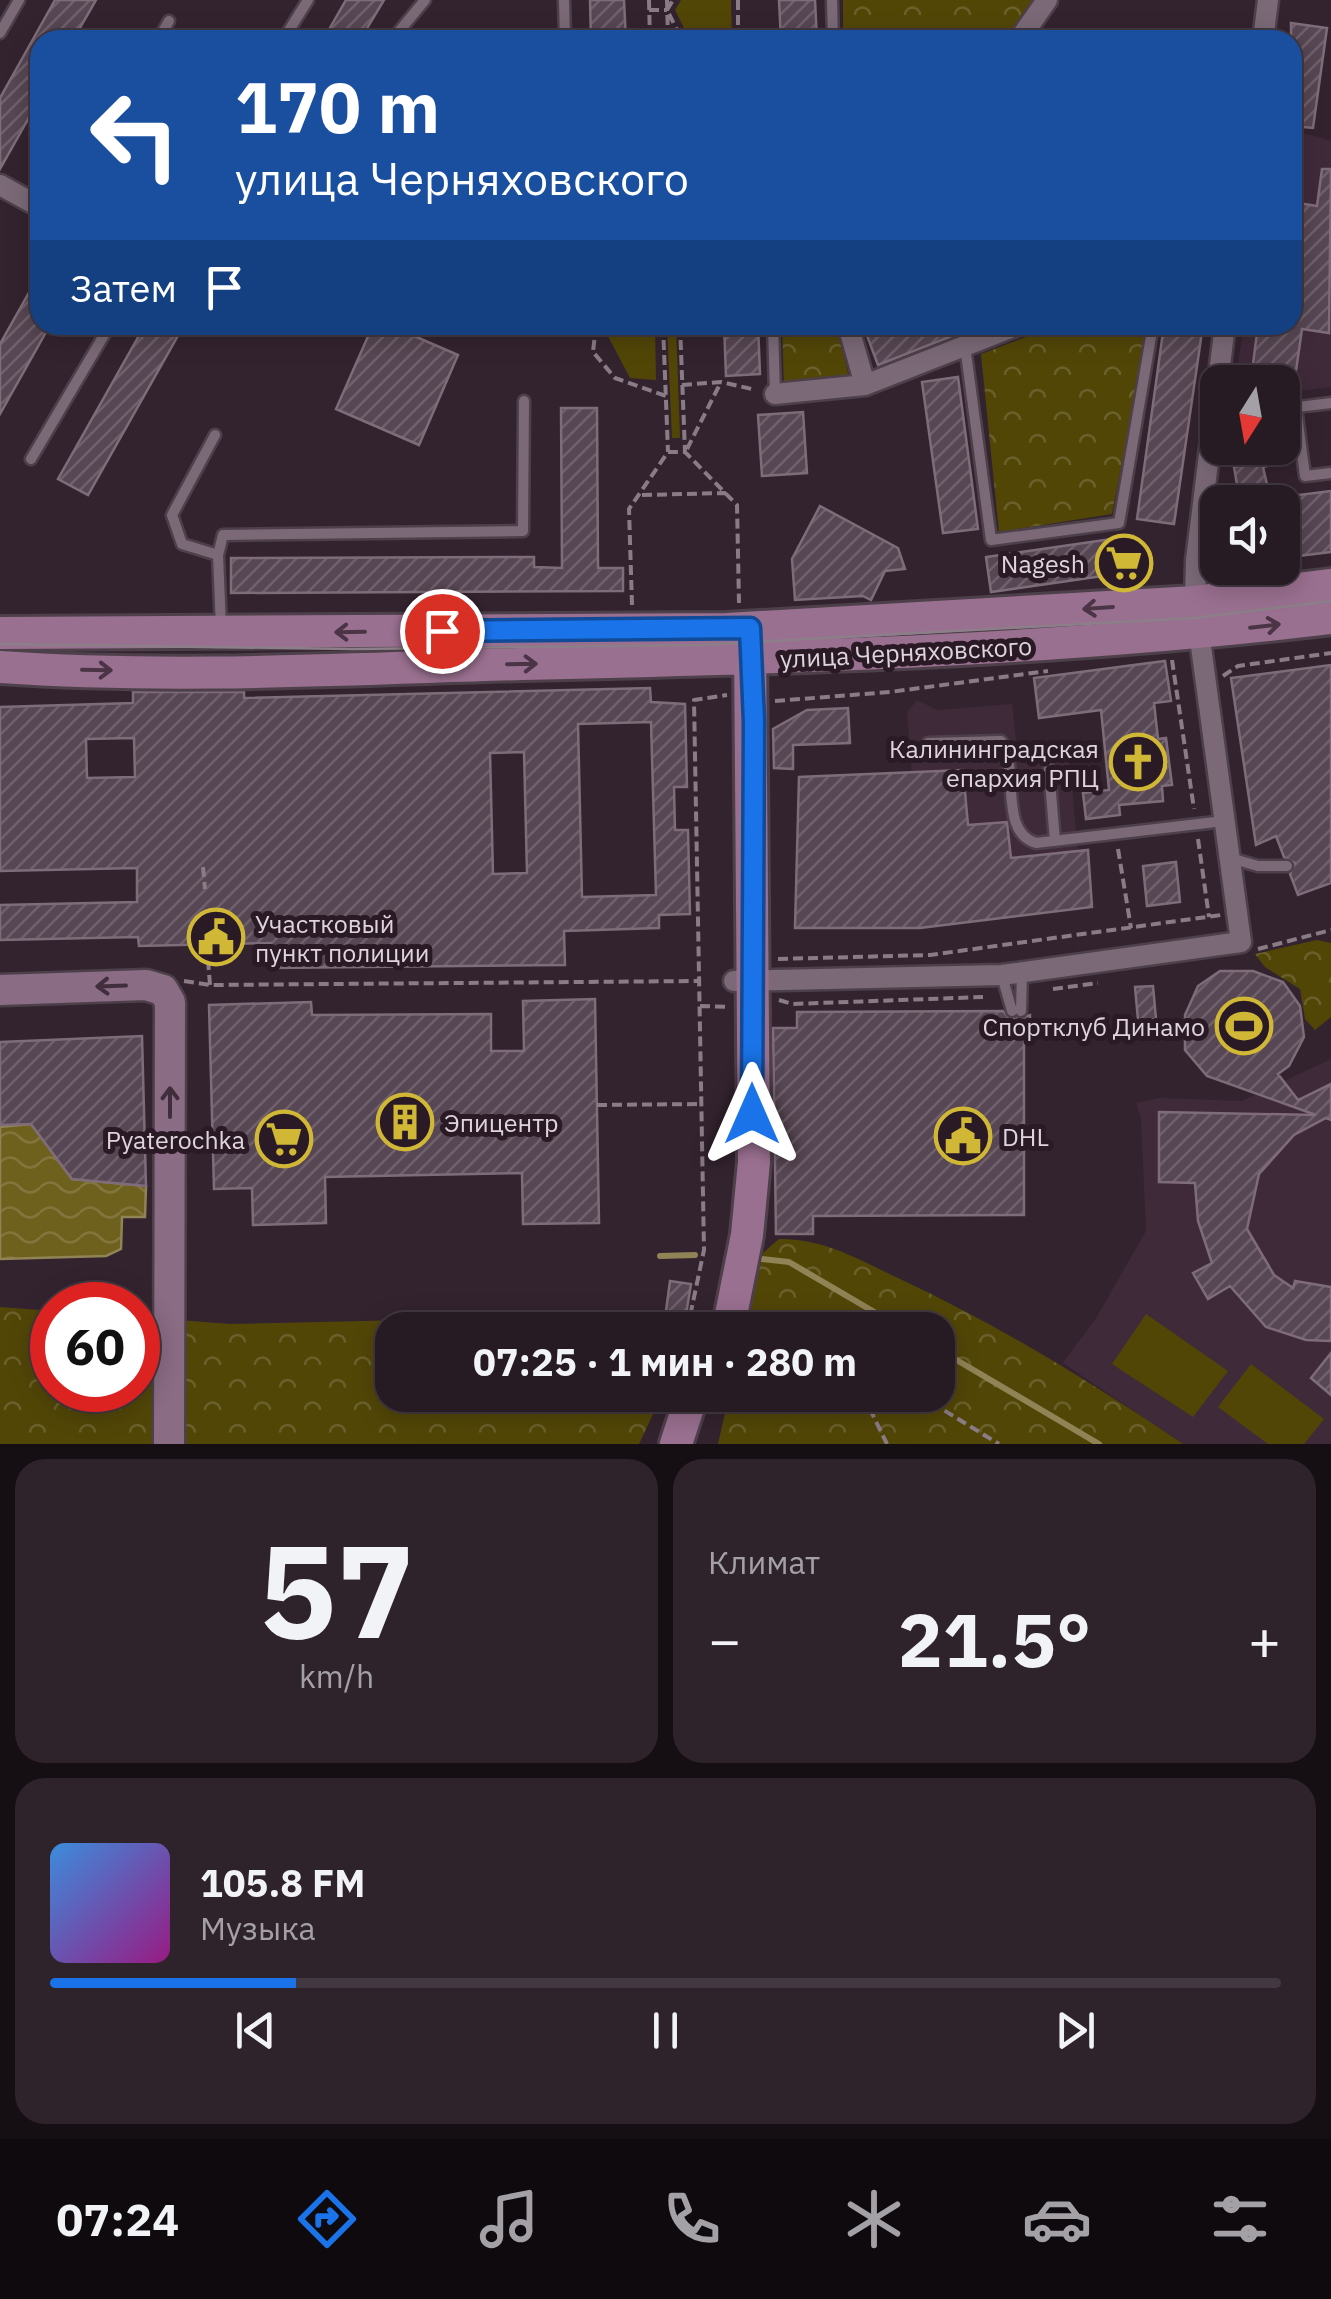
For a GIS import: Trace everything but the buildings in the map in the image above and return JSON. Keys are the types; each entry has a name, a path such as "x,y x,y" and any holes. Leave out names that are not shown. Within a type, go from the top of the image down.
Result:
{"main road":[{"name":"улица Черняховского","path":"0,634 739,637 903,656 1197,618 1331,585"},
{"name":"улица Черняховского","path":"1197,618 1331,618"},
{"name":"улица Черняховского","path":"0,668 222,670 739,637"},
{"path":"731,1312 750,1212 753,981 739,637"},
{"path":"701,1312 731,1200 753,981"},
{"path":"676,1444 686,1412"},
{"path":"697,1444 707,1412"}],"street":[{"path":"1025,30 1047,0"},
{"path":"1265,30 1268,0"},
{"path":"0,185 30,201"},
{"path":"851,335 865,386"},
{"path":"775,394 865,386 993,335"},
{"path":"1220,365 1224,335"},
{"path":"753,981 1012,974 1249,946 1238,913 1197,618 1210,465"},
{"path":"0,990 146,985 163,990 170,1002 169,1444"}],"lane":[{"path":"0,33 19,0"},
{"path":"289,30 308,0"},
{"path":"400,30 425,0"},
{"path":"564,0 565,30"},
{"path":"832,0 832,30"},
{"path":"164,30 170,20"},
{"path":"31,459 104,335"},
{"path":"773,335 775,394"},
{"path":"965,346 991,540 1119,523 1152,335"},
{"path":"222,634 218,555 223,535 524,530 524,400"},
{"path":"1300,407 1331,403"},
{"path":"215,435 172,515 182,544 218,555"},
{"path":"1300,438 1305,476 1331,472"},
{"path":"928,743 1001,741 1008,754 1020,834 1036,843 1226,820"},
{"path":"1049,769 1055,841"},
{"path":"1230,858 1258,866 1287,866"},
{"path":"1012,974 1016,1011 1012,974"}],"path":[{"path":"648,0 650,30"},
{"path":"668,30 670,0"},
{"path":"738,0 738,30"},
{"path":"649,10 667,10"},
{"path":"667,10 677,30"},
{"path":"595,335 594,352 615,378 666,396"},
{"path":"632,609 629,509 668,452 663,335"},
{"path":"680,335 685,452 737,505 739,637"},
{"path":"682,385 721,382 775,394"},
{"path":"685,452 721,382"},
{"path":"668,452 685,452"},
{"path":"642,495 726,493"},
{"path":"1220,687 1228,670 1238,666 1331,653"},
{"path":"1165,654 1172,656 1208,917"},
{"path":"770,715 771,700 890,692 1052,670"},
{"path":"691,1312 704,1250 694,700"},
{"path":"1116,835 1130,928"},
{"path":"202,866 205,890"},
{"path":"753,981 773,959 930,954 1238,913"},
{"path":"1249,946 1331,930"},
{"path":"208,960 210,985"},
{"path":"163,990 172,979 210,985 699,981"},
{"path":"597,1105 701,1104"},
{"path":"871,1412 888,1444"},
{"path":"947,1412 1000,1444"}],"shaded area":[{"path":"1302,133 1331,141 1331,387 1300,391 1300,365 1238,365 1242,335 1302,335"},
{"path":"917,700 937,710 1012,704 1017,750 1068,746 1078,851 1092,907 920,928 795,928 912,774 907,712"},
{"path":"1331,1059 1331,1444 1183,1444 1063,1363 1096,1318 1146,1231 1141,1118 1136,1103 1160,1098 1242,1101"}],"green space":[{"path":"681,0 731,0 732,30 685,30 675,10"},
{"path":"843,0 1046,0 1024,30 843,30"},
{"path":"607,335 655,335 656,380 630,378"},
{"path":"667,335 676,335 680,438 672,438"},
{"path":"782,335 838,335 849,377 784,386"},
{"path":"1031,335 1147,335 1112,514 999,532 981,354"},
{"path":"1317,940 1331,943 1331,1017 1315,1030 1305,1019 1300,989 1265,967 1255,954"},
{"path":"779,1239 812,1242 841,1252 973,1316 1183,1444 718,1444 725,1412 955,1412 955,1312 749,1312 763,1253"},
{"path":"0,1307 30,1309 30,1412 160,1412 160,1319 230,1324 375,1321 375,1412 654,1412 639,1444 0,1444"},
{"path":"1146,1314 1228,1371 1193,1417 1112,1364"},
{"path":"1251,1364 1324,1419 1304,1444 1268,1444 1218,1407"}],"water":[{"path":"31,1124 72,1179 146,1186 145,1217 122,1217 121,1249 106,1256 0,1259 0,1127"}],"waterway":[{"path":"660,1256 695,1255"},
{"path":"753,1258 789,1262 874,1312"},
{"path":"955,1359 1099,1444"}],"tram line":[{"path":"0,644 352,649 700,645 1194,618 1331,601"}],"place":[{"name":"Nagesh","path":"1124,563"},
{"name":"Калининградская епархия РПЦ","path":"1138,762"},
{"name":"Участковый пункт полиции","path":"216,937"},
{"name":"Спортклуб Динамо","path":"1244,1026"},
{"name":"Эпицентр","path":"405,1122"},
{"name":"DHL","path":"963,1136"},
{"name":"Pyaterochka","path":"284,1139"}],"route":[{"path":"442,631 750,628 754,694 752,1114"}]}
